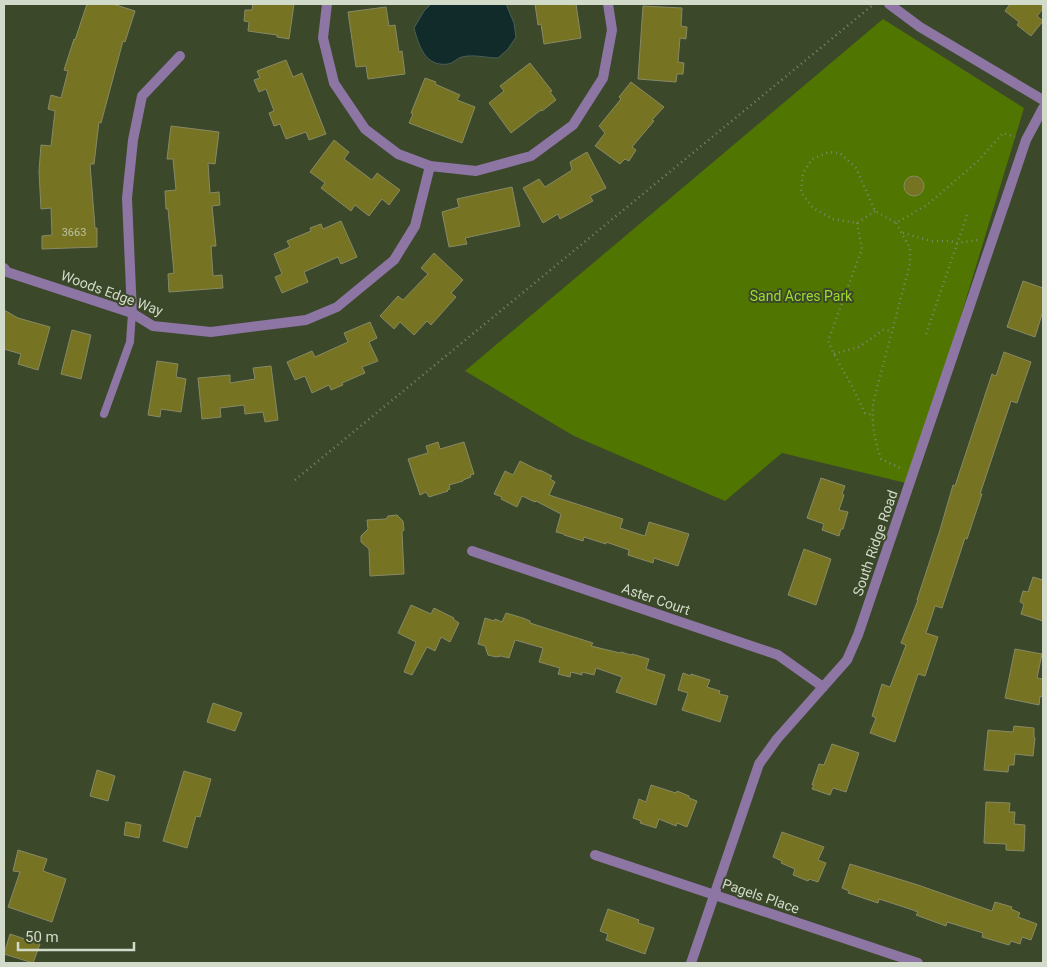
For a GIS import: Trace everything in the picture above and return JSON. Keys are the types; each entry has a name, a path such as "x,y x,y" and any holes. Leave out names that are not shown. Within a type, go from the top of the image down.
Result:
{"street":[{"path":"327,4 323,38 334,83 365,129 398,154 430,166 476,171 531,156 573,125 603,78 612,30 608,4"},
{"path":"889,4 920,27 1043,100"},
{"path":"132,313 127,198 133,140 142,96 180,56"},
{"name":"South Ridge Road","path":"691,963 759,764 777,739 847,660 858,636 1026,140 1043,108"},
{"name":"Woods Edge Way","path":"4,268 7,272 132,313 153,326 212,332 306,320 337,307 394,260 415,226 430,166"},
{"name":"Aster Court","path":"472,551 778,654 823,686"},
{"name":"Pagels Place","path":"595,855 918,963"}],"lane":[{"path":"104,414 130,342 132,313"}],"path":[{"path":"295,480 874,4"},
{"path":"896,223 927,205 978,161 1003,133 1026,140"},
{"path":"875,211 857,223 833,219 812,208 801,192 803,173 812,160 829,152 840,153 856,168 875,211 896,223 910,248 910,264 873,403 872,425 881,459 914,472"},
{"path":"926,334 967,215"},
{"path":"857,223 862,249 828,341 864,413 873,415"},
{"path":"901,232 931,241 957,243 993,238"},
{"path":"834,354 859,347 883,330 892,331"}],"green space":[{"name":"Sand Acres Park","path":"883,19 1024,108 910,484 782,453 725,501 574,436 465,371"}],"water":[{"path":"431,4 506,4 514,23 516,37 508,49 498,58 466,56 448,64 434,62 424,54 414,28 424,11"}],"building":[{"path":"87,4 113,4 135,11 125,42 123,41 101,123 99,122 94,164 90,164 95,228 97,228 97,247 42,249 42,236 52,235 51,208 41,209 39,171 41,145 51,146 55,111 48,109 51,95 61,98 68,71 64,70"},
{"path":"253,4 294,4 289,39 277,37 277,35 248,31 249,22 244,21 245,10 252,10"},
{"path":"535,4 576,4 581,38 544,44 541,24 538,25"},
{"path":"1010,4 1043,4 1043,9 1037,16 1043,21 1031,36 1017,25 1019,22 1005,11"},
{"path":"643,6 682,8 681,26 687,27 686,39 680,38 678,62 684,63 683,74 677,74 676,82 638,79"},
{"path":"386,7 389,26 395,25 399,52 402,51 405,74 368,79 366,66 356,67 348,12"},
{"path":"286,60 293,77 302,73 326,134 309,140 306,132 286,139 280,124 274,126 269,113 274,111 266,89 259,92 254,80 260,78 257,71"},
{"path":"530,63 552,91 550,92 556,100 511,133 489,103 504,91 500,86"},
{"path":"425,78 460,95 457,100 475,107 462,143 409,123"},
{"path":"631,82 664,107 632,147 636,150 629,161 625,159 620,164 595,146 605,133 599,126 621,99 619,97"},
{"path":"171,126 219,132 215,164 208,163 210,193 219,192 220,205 212,206 216,246 211,246 213,276 222,275 223,288 169,292 168,274 174,273 165,191 176,190 173,159 167,159"},
{"path":"334,140 349,152 344,159 372,180 377,173 400,190 389,205 382,199 369,216 355,205 351,211 321,188 325,183 310,172"},
{"path":"587,152 606,188 590,196 593,201 560,219 558,214 543,223 523,188 539,179 545,187 572,170 570,162"},
{"path":"910,176 918,176 924,182 924,190 918,196 910,196 904,190 904,182"},
{"path":"512,187 520,226 465,238 467,244 449,247 442,212 459,207 457,199"},
{"path":"341,221 357,257 341,264 338,257 304,272 308,282 282,293 275,277 282,274 274,254 290,247 287,241 311,231 310,228 321,224 323,229"},
{"path":"434,253 463,280 451,293 456,297 431,325 427,321 414,335 400,322 394,329 380,316 398,296 403,300 428,274 421,268"},
{"path":"1023,281 1043,288 1043,311 1035,337 1007,327"},
{"path":"4,310 18,318 50,327 38,370 18,364 21,354 4,349"},
{"path":"370,322 377,338 369,342 378,361 362,367 365,373 331,390 329,385 312,393 305,376 295,380 287,362 312,351 315,357 348,342 344,333"},
{"path":"72,330 91,335 81,379 61,374"},
{"path":"1004,352 1031,362 1017,403 1011,401 967,539 965,538 942,608 935,606 926,633 938,637 925,676 918,674 895,742 870,733 876,718 872,716 882,684 890,687 906,645 901,643 918,600 953,485 955,486 992,374 996,376"},
{"path":"157,361 178,364 176,377 186,379 181,412 161,409 160,417 148,415"},
{"path":"271,366 278,420 265,422 263,412 245,414 244,405 220,408 221,417 202,419 198,378 230,375 230,383 255,379 253,368"},
{"path":"438,442 440,449 464,442 474,474 463,481 449,485 450,489 448,491 429,497 426,492 420,495 408,459 428,453 426,446"},
{"path":"520,461 552,476 550,479 555,482 549,495 623,519 620,528 645,536 649,522 689,534 678,566 654,558 653,563 628,555 629,550 606,542 606,544 584,537 583,541 556,532 561,514 522,496 517,507 501,499 502,497 494,494 505,471 513,475"},
{"path":"821,478 845,486 839,510 848,512 839,536 822,530 824,524 807,518"},
{"path":"397,515 403,521 404,574 370,576 369,549 361,542 361,536 368,529 367,520 386,519 388,516"},
{"path":"804,549 831,559 816,605 788,595"},
{"path":"1033,577 1043,580 1043,621 1021,614 1024,604 1020,602 1023,591 1028,592"},
{"path":"411,605 431,614 434,608 454,618 459,623 450,642 441,637 435,651 427,647 412,675 404,672 416,642 398,633"},
{"path":"506,613 523,618 530,621 530,623 593,643 591,646 649,659 646,669 665,675 656,705 616,692 622,677 596,668 594,675 582,672 582,675 571,672 570,677 558,674 560,668 539,662 543,648 515,640 509,658 488,655 485,646 478,644 485,618 502,622"},
{"path":"1015,649 1042,654 1037,678 1043,679 1042,697 1040,696 1039,705 1005,698"},
{"path":"683,673 710,680 707,687 720,691 719,694 728,696 720,722 682,710 688,693 678,690"},
{"path":"213,703 242,713 235,731 207,722"},
{"path":"1014,726 1034,728 1033,756 1015,754 1014,765 1009,765 1008,772 984,770 988,730 1013,732"},
{"path":"832,744 859,753 846,792 833,788 830,795 812,789 814,785 812,785 819,764 824,765"},
{"path":"97,770 115,776 108,801 90,796"},
{"path":"184,771 211,779 200,817 196,816 187,848 163,841"},
{"path":"651,785 676,793 677,791 697,801 687,827 677,823 676,826 659,819 656,828 640,823 641,821 633,818 639,799 646,802"},
{"path":"986,802 1010,803 1009,812 1015,812 1014,824 1025,825 1024,851 1006,850 1006,844 984,843"},
{"path":"126,822 141,825 139,838 124,835"},
{"path":"782,832 824,847 818,860 826,863 818,882 809,879 808,881 793,875 795,869 773,857"},
{"path":"18,850 47,859 43,871 66,879 52,922 8,907 20,872 13,871"},
{"path":"850,864 992,911 995,902 1012,907 1011,909 1020,913 1018,917 1037,924 1031,940 1022,937 1020,944 1011,941 1009,945 982,937 983,933 947,922 946,926 916,915 918,912 910,909 879,899 878,903 848,893 849,891 842,888"},
{"path":"608,909 639,920 638,923 654,928 645,954 606,940 608,934 600,931"},
{"path":"10,934 40,944 33,963 4,954"}]}
